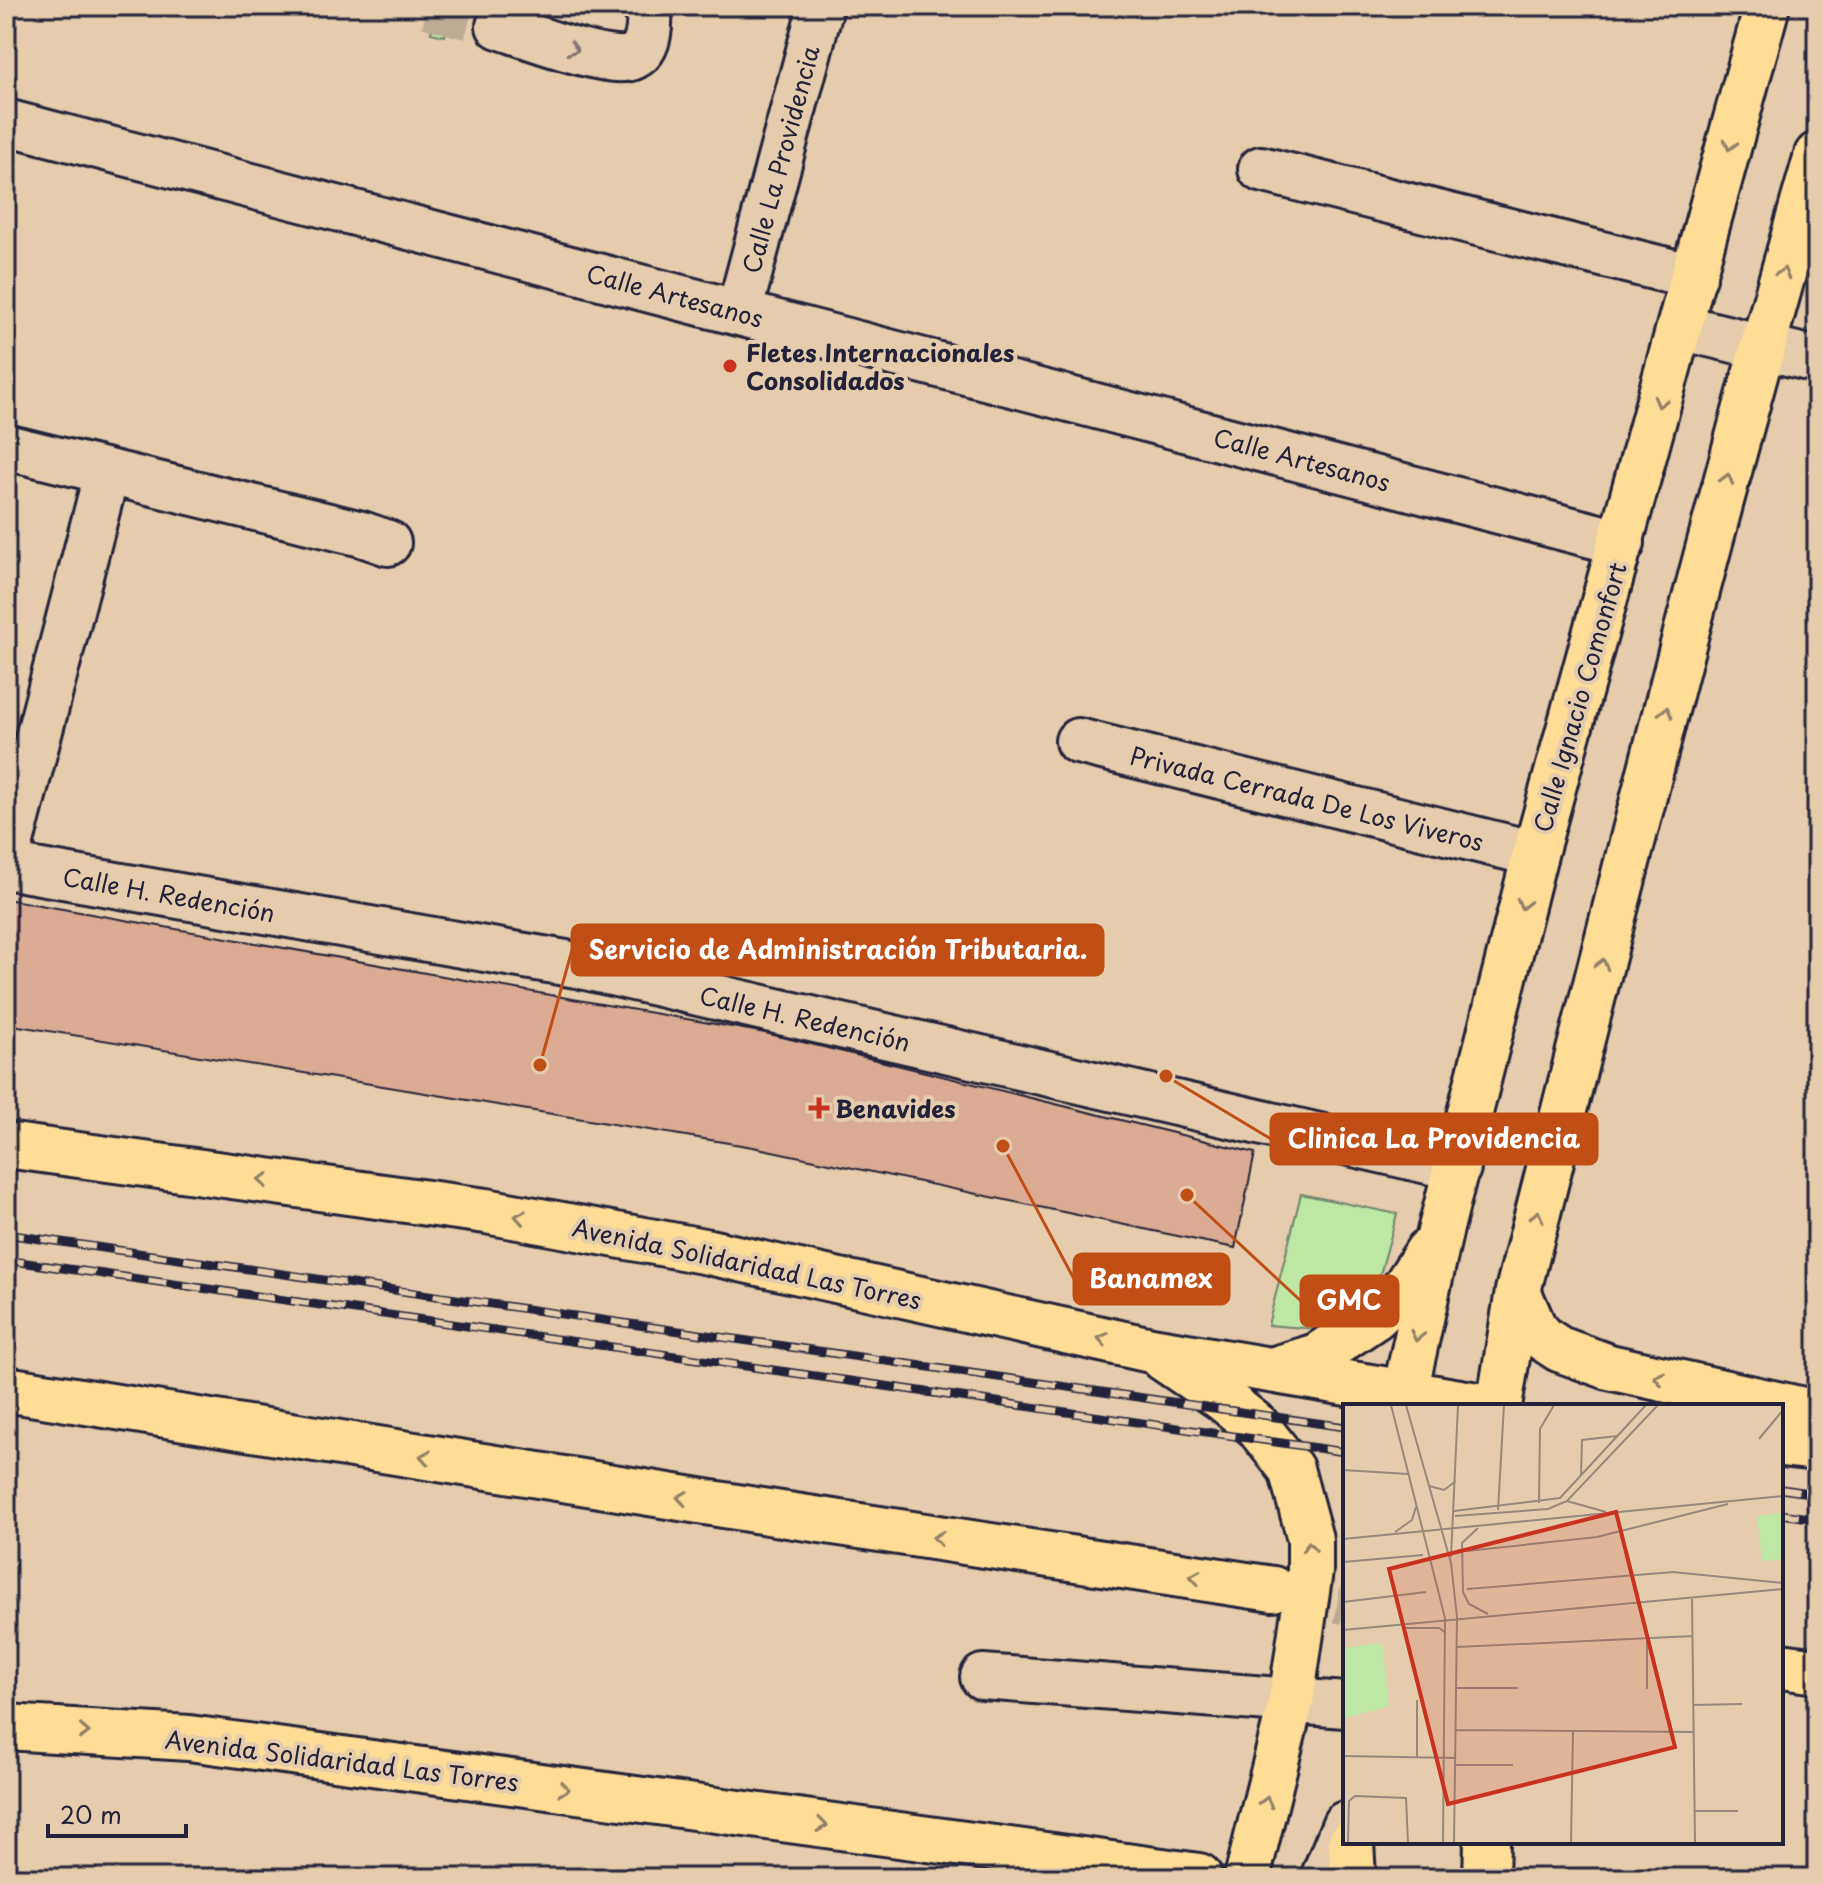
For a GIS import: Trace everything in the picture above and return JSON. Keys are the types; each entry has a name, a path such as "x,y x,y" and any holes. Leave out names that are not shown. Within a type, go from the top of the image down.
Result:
{"main road":[{"name":"Calle Ignacio Comonfort","path":"1403,1399 1440,1232 1535,854 1767,6"},
{"path":"1499,1404 1518,1291 1761,347 1817,155"},
{"name":"Avenida Solidaridad Las Torres","path":"6,1145 486,1211 709,1252 1151,1350 1270,1370 1403,1399 1460,1404"},
{"path":"1270,1370 1317,1356 1375,1317 1401,1293 1440,1232"},
{"path":"1518,1291 1534,1328 1559,1349 1609,1367 1776,1404"},
{"path":"1151,1350 1257,1426 1291,1469 1310,1539 1310,1571 1291,1701 1247,1878"},
{"path":"6,1389 1273,1589"},
{"path":"1783,1405 1817,1413"},
{"path":"1783,1444 1817,1448"},
{"path":"1783,1666 1817,1671"},
{"name":"Avenida Solidaridad Las Torres","path":"6,1727 189,1738 1199,1876"},
{"path":"1351,1844 1353,1878"},
{"path":"1486,1878 1487,1844"}],"street":[{"path":"499,26 610,60 631,59 641,50 647,38 649,12 644,6"},
{"name":"Calle La Providencia","path":"739,312 821,6"},
{"name":"Calle Artesanos","path":"6,122 1622,543"},
{"path":"1261,169 1694,277"},
{"path":"1680,327 1817,360"},
{"path":"6,447 388,543"},
{"path":"6,864 101,495"},
{"name":"Privada Cerrada De Los Viveros","path":"1078,741 1535,854"},
{"name":"Calle H. Redención","path":"6,864 577,965 1458,1168"},
{"path":"983,1677 1343,1705"},
{"path":"1323,1878 1343,1829"}],"green space":[{"path":"435,6 458,6 449,11 445,36 431,33"},
{"path":"1301,1194 1397,1214 1374,1296 1330,1330 1268,1325"}],"building":[{"path":"6,899 766,1033 1255,1153 1235,1248 753,1147 6,1024"}],"tunnel":[{"path":"428,6 499,26"},
{"path":"1273,1589 1343,1602"}],"railway":[{"path":"6,1234 1343,1427"},
{"path":"6,1260 1343,1452"},
{"path":"1783,1489 1817,1494"},
{"path":"1783,1514 1817,1519"}],"place":[{"name":"Fletes Internacionales Consolidados","path":"730,366"},
{"name":"Servicio de Administración Tributaria.","path":"540,1065"},
{"name":"Clinica La Providencia","path":"1166,1076"},
{"name":"Benavides","path":"819,1108"},
{"name":"Banamex","path":"1003,1146"},
{"name":"GMC","path":"1187,1195"}]}
